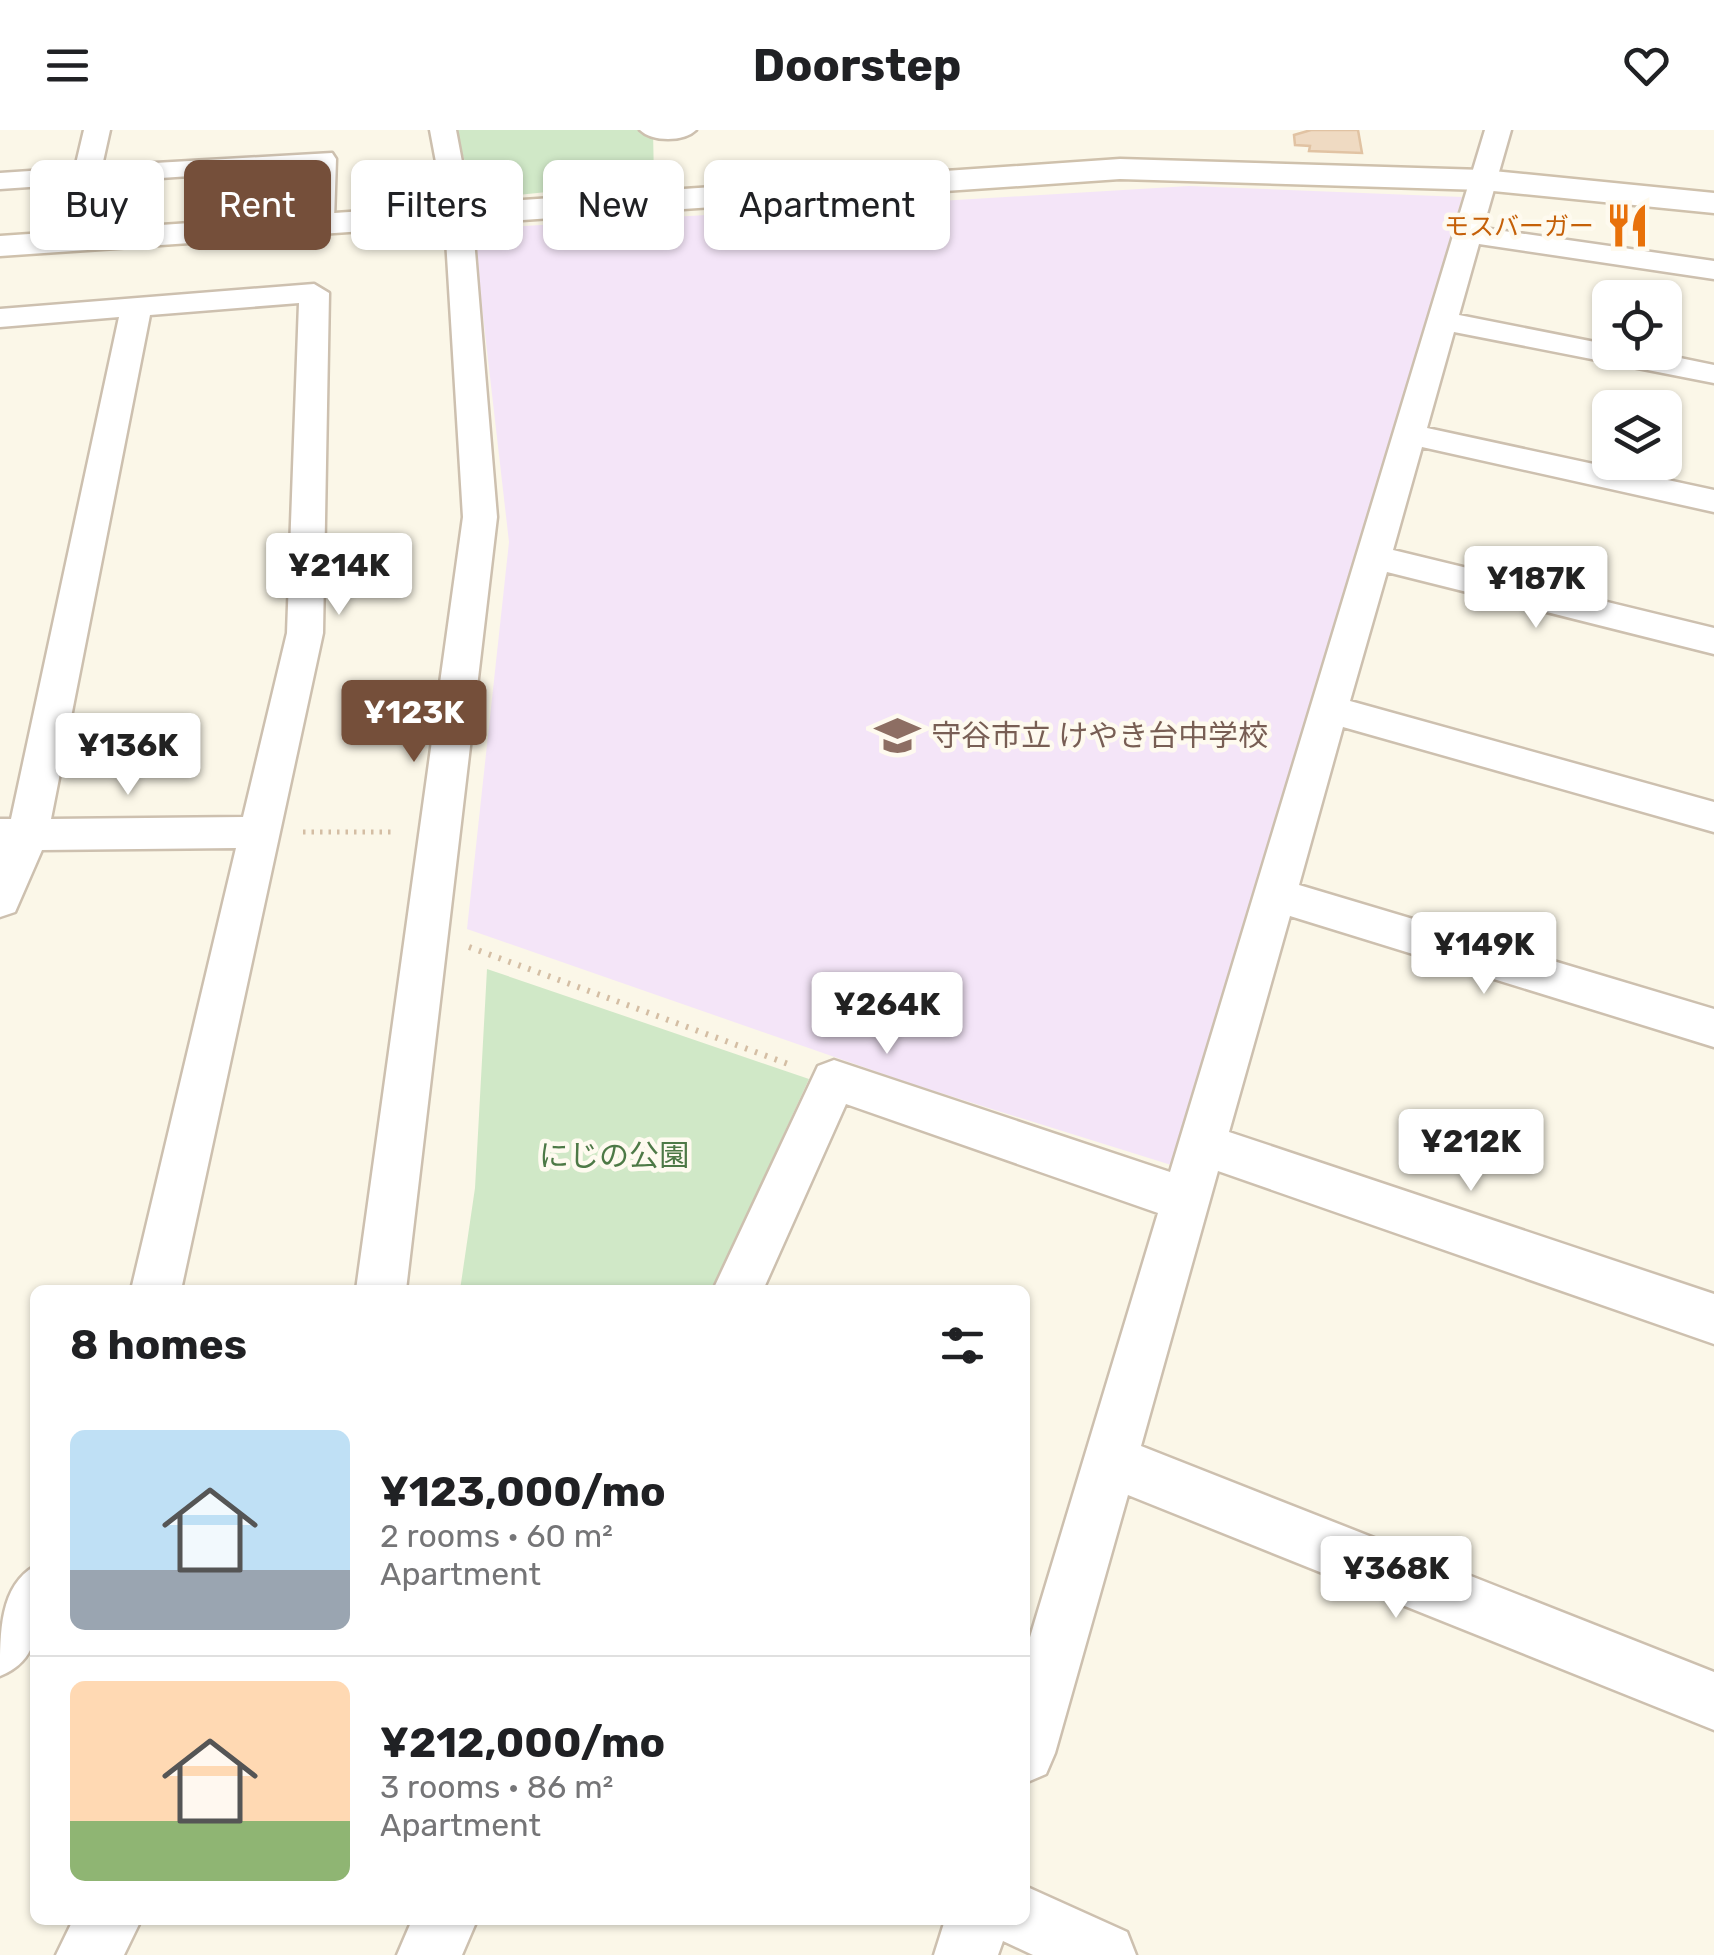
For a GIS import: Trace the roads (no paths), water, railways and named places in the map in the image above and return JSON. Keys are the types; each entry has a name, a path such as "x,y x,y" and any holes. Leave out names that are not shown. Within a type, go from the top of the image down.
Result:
{"street":[{"path":"90,160 97,130"},
{"path":"164,169 323,158 324,130"},
{"path":"382,1285 480,517 460,240 443,130"},
{"path":"653,130 683,130"},
{"path":"1030,1736 1498,130"},
{"path":"1101,136 1120,169"},
{"path":"331,219 1120,169 1483,180 1714,203"},
{"path":"0,181 30,179"},
{"path":"0,246 184,231"},
{"path":"1467,234 1714,270"},
{"path":"0,318 314,292 305,632 157,1285"},
{"path":"0,900 136,308"},
{"path":"1442,321 1714,374"},
{"path":"1409,434 1714,501"},
{"path":"1373,557 1714,641"},
{"path":"1329,709 1714,817"},
{"path":"14,835 257,832"},
{"path":"1275,895 1714,1028"},
{"path":"740,1285 834,1080 1186,1200"},
{"path":"1202,1144 1714,1319"},
{"path":"1110,1461 1714,1700"},
{"path":"0,1646 30,1601"},
{"path":"1030,1920 1104,1955"},
{"path":"88,1955 106,1925"},
{"path":"428,1955 443,1925"},
{"path":"966,1955 975,1925"}],"place":[{"name":"モスバーガー","path":"1627,226"},
{"name":"守谷市立 けやき台中学校","path":"898,736"}],"park label":[{"name":"にじの公園","path":"614,1156"}]}
